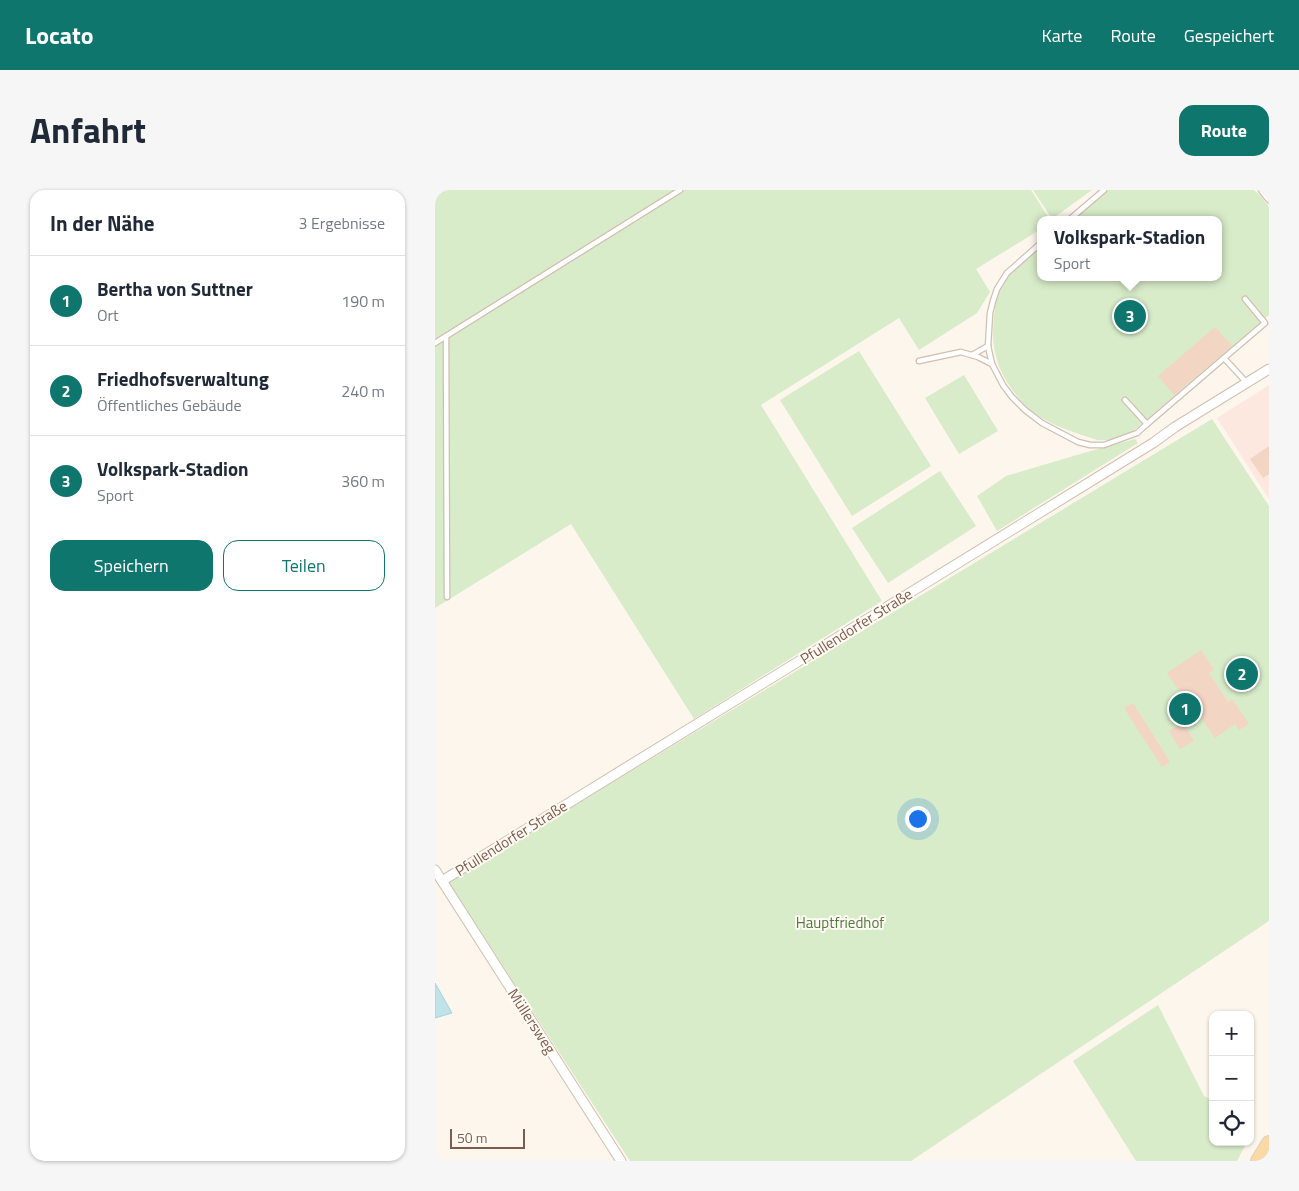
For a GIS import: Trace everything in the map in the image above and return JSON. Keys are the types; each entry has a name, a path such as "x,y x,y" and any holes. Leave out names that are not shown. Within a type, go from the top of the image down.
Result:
{"main road":[{"path":"1258,1161 1269,1143"}],"street":[{"name":"Pfullendorfer Straße","path":"442,881 1153,443 1175,427 1269,369"},
{"name":"Müllersweg","path":"435,870 621,1161"}],"lane":[{"path":"435,342 680,190"},
{"path":"1074,216 1104,190"},
{"path":"1261,190 1269,200"},
{"path":"1037,247 1007,273 997,289 990,313 988,346 993,364 1003,385 1012,397 1042,423 1078,442 1090,445 1104,445 1137,434 1267,322 1245,299"},
{"path":"446,336 447,597"},
{"path":"971,355 988,346"},
{"path":"919,361 961,352 993,364"},
{"path":"1224,358 1247,383"},
{"path":"1125,400 1147,424"}],"shaded area":[{"path":"1269,385 1269,499 1217,418"}],"green space":[{"path":"435,190 1031,190 1047,216 1037,216 1037,231 976,269 990,292 977,313 919,350 899,318 761,405 882,601 694,719 571,524 435,608"},
{"path":"1033,190 1092,190 1056,216 1050,216"},
{"path":"1108,190 1254,190 1269,207 1269,315 1132,432 1115,439 1097,440 1041,418 1026,406 1011,388 1000,369 994,349 993,327 999,290 1009,275 1037,249 1037,281 1222,281 1222,216 1078,216"},
{"path":"859,351 931,466 852,516 780,400"},
{"path":"964,375 998,431 959,454 925,398"},
{"name":"Hauptfriedhof","path":"1212,419 1269,506 1269,921 911,1161 630,1161 448,882"},
{"path":"1135,439 1138,443 997,531 977,496 1006,476"},
{"path":"940,471 976,526 888,583 852,528"},
{"path":"1158,1005 1204,1096 1209,1099 1209,1146 1245,1146 1237,1161 1136,1161 1073,1061"}],"water":[{"path":"435,983 452,1013 435,1018"}],"building":[{"path":"1215,327 1232,346 1174,395 1158,376"},
{"path":"1269,446 1269,474 1263,478 1250,459"},
{"path":"1201,650 1214,670 1209,673 1228,702 1232,699 1249,724 1239,730 1235,724 1215,738 1201,717 1190,719 1181,711 1179,703 1181,693 1167,673"},
{"path":"1236,657 1255,687 1248,691 1229,662"},
{"path":"1133,703 1170,762 1162,767 1124,708"},
{"path":"1183,723 1194,741 1180,749 1169,731"}],"place":[{"name":"Volkspark-Stadion","path":"1130,316"},
{"name":"Friedhofsverwaltung","path":"1242,674"},
{"name":"Bertha von Suttner","path":"1185,709"}]}
